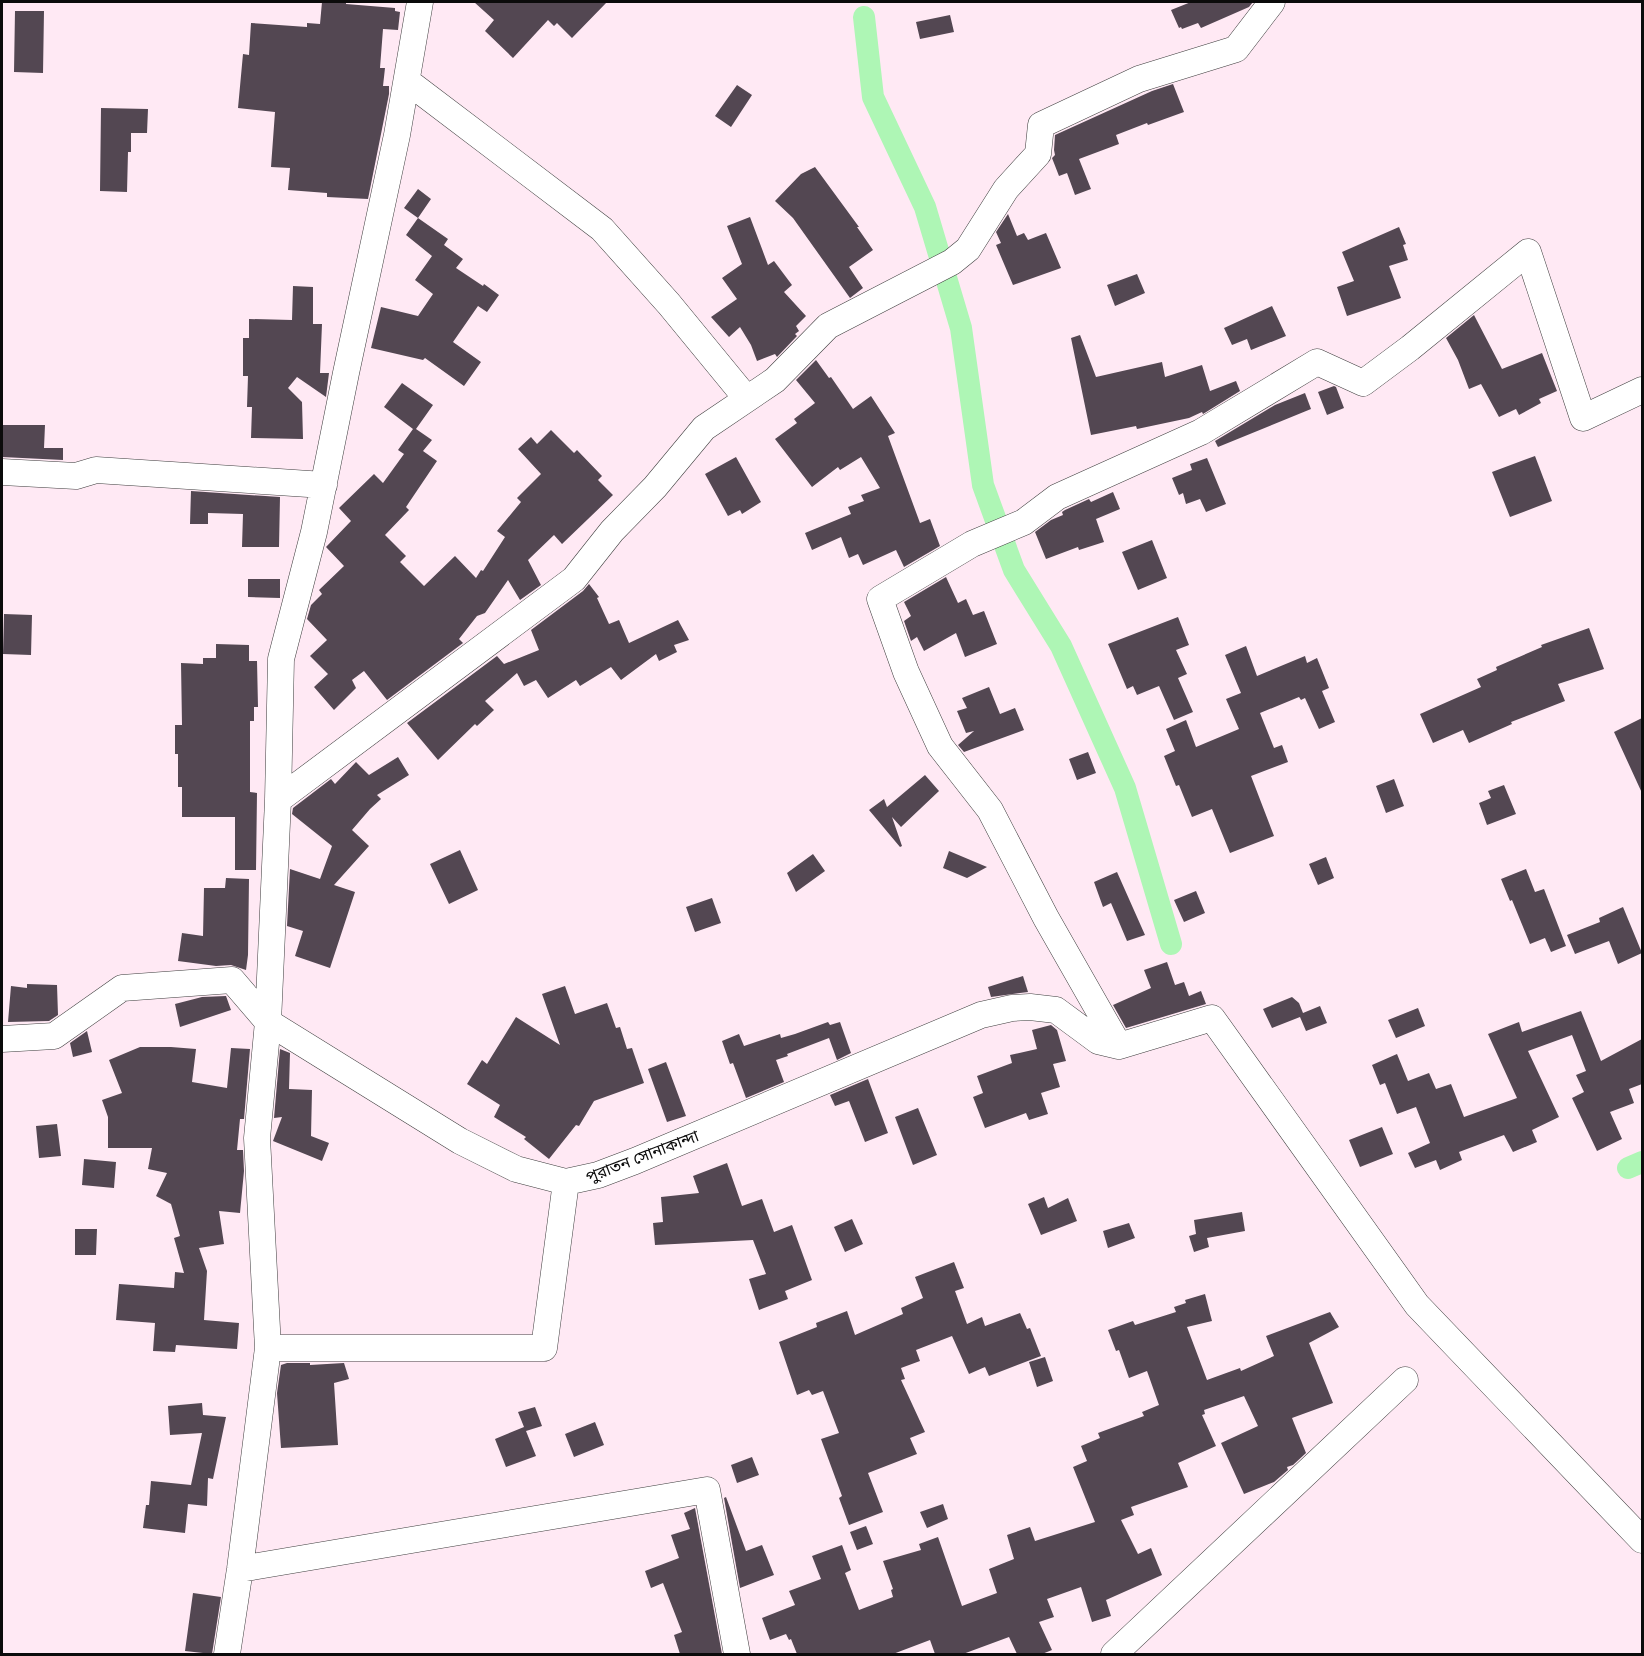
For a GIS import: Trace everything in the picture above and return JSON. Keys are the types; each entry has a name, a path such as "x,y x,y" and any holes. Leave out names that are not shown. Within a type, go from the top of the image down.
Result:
{"street":[{"path":"227,1654 268,1348 257,1138 268,1022 278,801 281,659 314,532 398,135 420,2"},
{"path":"278,801 574,579 612,531 655,487 705,428 775,380 828,326 952,262 968,249 1006,189 1038,154 1041,125 1139,79 1236,49 1272,2"},
{"path":"406,81 602,229 669,304 747,399"},
{"path":"1642,390 1583,418 1528,252 1410,348 1363,383 1317,362 1201,432 1057,497 1024,522 972,544 880,599 906,672 940,746 990,810 1046,918 1119,1046 1212,1018 1417,1305 1642,1540"},
{"path":"2,472 76,476 96,470 324,484"},
{"name":"পুরাতন সোনাকান্দা","path":"2,1039 54,1036 122,988 232,980 268,1022 460,1142 516,1168 566,1182 598,1175 635,1161 981,1015 1012,1008 1030,1007 1056,1010 1098,1041 1119,1046"},
{"path":"268,1348 544,1348 566,1182"},
{"path":"1114,1654 1405,1380"},
{"path":"240,1569 707,1490 737,1654"}],"building":[{"path":"322,2 346,2 346,4 395,8 395,11 400,12 398,30 383,29 380,68 385,68 383,86 389,86 389,94 368,199 327,197 327,193 288,190 290,168 271,167 275,112 238,108 243,54 249,55 251,23 307,27 307,23 320,24"},
{"path":"474,2 607,2 572,38 557,23 554,26 548,20 513,58 485,31 494,20"},
{"path":"1191,2 1253,2 1249,7 1201,28 1198,23 1179,28 1171,10"},
{"path":"15,11 44,11 43,73 14,72"},
{"path":"950,15 954,32 920,39 916,22"},
{"path":"1173,84 1184,112 1116,135 1119,144 1079,159 1091,189 1075,195 1067,173 1059,176 1052,158 1055,155 1055,135 1152,91"},
{"path":"737,85 752,95 731,127 715,116"},
{"path":"101,108 148,109 147,133 131,133 127,192 100,191"},
{"path":"815,167 873,250 849,267 863,288 850,298 793,218 775,201 801,174"},
{"path":"418,189 431,199 418,218 404,208"},
{"path":"1008,214 1017,236 1024,233 1028,240 1046,233 1061,268 1013,285 996,245 1001,243 996,232"},
{"path":"750,217 768,265 774,261 792,285 784,292 806,316 796,326 799,331 795,334 797,336 777,357 775,354 757,361 740,327 729,337 711,317 737,299 722,278 742,264 727,226"},
{"path":"418,218 448,239 444,245 463,259 456,268 499,295 487,312 478,306 453,342 481,362 464,386 425,358 423,360 371,348 381,307 418,316 433,294 415,280 432,256 406,235"},
{"path":"1399,227 1406,244 1403,245 1408,260 1389,266 1401,298 1347,316 1337,287 1354,281 1342,252"},
{"path":"1137,274 1145,293 1115,306 1107,285"},
{"path":"293,286 313,287 313,324 322,324 320,373 329,373 326,397 297,377 288,388 302,402 303,439 251,438 252,407 247,407 248,376 243,376 243,338 249,338 249,319 292,320"},
{"path":"1272,306 1286,336 1251,350 1247,339 1232,345 1224,328"},
{"path":"1474,315 1502,369 1542,353 1557,391 1539,399 1541,403 1519,415 1516,409 1499,417 1481,384 1469,389 1458,360 1446,338"},
{"path":"1080,335 1096,377 1162,362 1165,377 1202,365 1210,391 1236,381 1240,391 1203,414 1202,412 1189,418 1137,429 1136,426 1091,435 1071,338"},
{"path":"816,360 853,409 871,396 895,433 888,436 920,523 930,519 940,546 904,567 896,550 863,565 858,554 849,558 841,537 812,550 805,533 851,514 848,507 864,501 861,495 880,488 861,457 840,470 838,467 812,487 775,439 797,423 794,419 815,403 796,380"},
{"path":"402,383 433,405 416,429 432,440 423,451 437,461 406,507 409,510 385,535 406,556 400,562 424,586 455,556 476,578 481,570 483,571 505,537 497,531 521,502 517,498 541,474 518,449 531,437 537,444 551,430 574,453 577,450 602,476 598,480 613,495 562,544 554,535 528,560 541,585 520,600 508,580 485,613 477,616 459,639 463,643 387,700 364,671 352,680 356,688 334,710 314,687 328,674 310,656 327,640 307,619 311,605 322,594 319,590 344,566 326,547 351,521 339,508 374,474 383,483 404,454 398,450 413,429 384,407"},
{"path":"1334,386 1344,408 1327,415 1318,392"},
{"path":"1305,393 1311,409 1218,447 1215,441 1275,405"},
{"path":"2,425 45,425 44,448 63,448 63,460 2,457"},
{"path":"1535,456 1552,501 1510,517 1492,472"},
{"path":"736,457 761,502 742,514 740,510 728,516 705,474"},
{"path":"1207,458 1226,504 1206,512 1200,499 1186,504 1183,493 1179,495 1172,478 1192,470 1190,464"},
{"path":"191,491 280,497 279,547 242,547 243,514 208,513 208,524 190,524"},
{"path":"1113,492 1120,509 1096,519 1104,542 1079,550 1078,547 1046,559 1035,532 1051,520 1063,515 1062,512 1065,510 1089,499 1091,502"},
{"path":"1152,540 1167,578 1138,590 1122,552"},
{"path":"946,577 958,603 966,599 973,615 984,611 997,644 965,657 956,633 924,651 917,637 911,641 904,621 911,616 904,602"},
{"path":"248,579 280,579 280,598 248,597"},
{"path":"589,584 599,597 597,598 609,624 619,620 629,643 678,620 689,640 674,645 677,652 659,661 656,654 621,680 611,667 580,686 576,680 548,698 536,680 524,686 517,673 485,701 494,710 477,726 475,724 438,760 407,723 497,656 504,664 539,650 531,630"},
{"path":"4,614 32,615 31,655 3,654"},
{"path":"1178,617 1189,645 1176,650 1187,674 1178,678 1193,712 1174,720 1159,686 1137,695 1133,686 1127,689 1108,644"},
{"path":"1589,628 1604,669 1558,684 1565,701 1511,722 1512,724 1469,743 1463,730 1433,743 1420,714 1481,687 1477,679 1497,670 1496,667 1542,647 1541,645"},
{"path":"216,644 249,645 249,661 257,661 258,707 254,707 254,721 250,721 250,792 257,793 256,870 235,870 235,817 182,817 182,787 178,787 178,754 175,754 175,725 182,725 181,663 203,664 203,658 216,658"},
{"path":"1246,646 1257,676 1305,656 1307,663 1317,658 1329,688 1322,691 1335,722 1319,729 1305,698 1301,700 1299,697 1260,713 1274,748 1282,745 1288,762 1251,776 1274,836 1230,853 1212,809 1192,817 1179,785 1176,786 1164,756 1175,751 1166,729 1186,720 1196,747 1239,729 1226,699 1241,693 1225,655"},
{"path":"989,687 1000,714 1015,708 1024,730 964,752 958,745 974,731 966,733 957,711 967,708 962,698"},
{"path":"1642,718 1642,793 1614,732"},
{"path":"1088,752 1096,773 1077,780 1069,759"},
{"path":"398,757 409,775 377,795 381,799 352,830 369,846 334,885 355,892 330,968 295,956 303,931 287,926 290,869 320,879 332,846 292,814 293,808 331,779 335,784 356,762 369,775"},
{"path":"925,775 939,791 901,827 892,817 902,846 900,847 869,810 884,799 887,807"},
{"path":"1394,779 1404,806 1386,813 1376,786"},
{"path":"1504,785 1516,814 1487,825 1479,803 1491,798 1488,791"},
{"path":"460,850 478,890 449,904 430,864"},
{"path":"949,851 987,867 967,878 943,868"},
{"path":"813,854 825,871 796,892 787,873"},
{"path":"1326,857 1334,878 1318,885 1309,864"},
{"path":"1526,869 1535,892 1544,889 1566,946 1551,952 1545,938 1530,944 1501,879"},
{"path":"1117,872 1145,935 1127,941 1111,903 1103,907 1094,882"},
{"path":"226,878 249,879 246,970 231,965 216,966 178,961 182,933 203,936 204,888 225,888"},
{"path":"1196,891 1205,913 1184,922 1174,900"},
{"path":"712,898 721,923 695,932 686,907"},
{"path":"1623,907 1642,953 1618,964 1609,941 1575,954 1567,935 1600,922 1599,918"},
{"path":"1167,962 1175,985 1184,982 1189,996 1201,991 1206,1004 1126,1028 1113,1005 1151,988 1144,970"},
{"path":"1023,976 1028,992 991,997 988,987"},
{"path":"27,984 57,985 58,1015 49,1021 8,1022 11,986 27,988"},
{"path":"565,986 575,1014 607,1003 616,1028 620,1027 627,1049 632,1048 644,1083 594,1101 579,1126 576,1125 549,1159 524,1139 526,1137 494,1117 500,1105 467,1084 482,1060 487,1064 516,1017 560,1045 542,994"},
{"path":"226,996 231,1010 180,1027 175,1004 202,997"},
{"path":"1292,997 1299,1003 1303,1013 1320,1006 1327,1023 1306,1031 1300,1017 1272,1028 1263,1009"},
{"path":"1418,1008 1425,1026 1396,1038 1388,1020"},
{"path":"1581,1011 1601,1061 1642,1039 1642,1084 1629,1089 1634,1103 1610,1112 1622,1139 1597,1151 1572,1098 1584,1092 1576,1075 1586,1071 1572,1035 1528,1051 1559,1117 1532,1130 1537,1142 1513,1152 1504,1135 1459,1152 1462,1160 1440,1170 1436,1160 1415,1168 1408,1153 1430,1143 1416,1107 1397,1114 1385,1083 1380,1085 1372,1065 1397,1054 1408,1081 1429,1073 1436,1089 1451,1084 1464,1117 1517,1098 1488,1034 1519,1022 1522,1032"},
{"path":"828,1022 830,1025 840,1022 851,1053 837,1060 829,1038 787,1054 788,1056 776,1060 784,1082 746,1098 722,1041 739,1034 744,1046 780,1034 781,1038 795,1034"},
{"path":"1051,1025 1057,1030 1066,1061 1053,1064 1060,1087 1041,1093 1048,1114 1029,1120 1026,1113 985,1128 973,1097 983,1093 977,1076 1012,1063 1010,1055 1037,1049 1032,1030"},
{"path":"87,1031 92,1052 73,1057 70,1043"},
{"path":"140,1047 196,1049 192,1082 227,1088 231,1048 250,1049 244,1119 240,1119 237,1150 243,1150 244,1171 240,1213 219,1211 224,1244 199,1248 207,1271 204,1320 239,1323 237,1349 176,1345 175,1352 153,1351 155,1323 116,1320 119,1284 174,1288 175,1272 184,1273 174,1238 180,1236 171,1204 156,1196 167,1173 148,1169 152,1148 108,1148 108,1117 102,1100 122,1093 109,1060"},
{"path":"280,1049 290,1053 289,1089 312,1090 311,1136 329,1143 322,1161 273,1141 282,1117 274,1118"},
{"path":"666,1062 686,1116 667,1122 648,1069"},
{"path":"868,1079 888,1133 865,1142 849,1101 835,1106 830,1095"},
{"path":"918,1108 937,1155 913,1165 895,1117"},
{"path":"57,1124 61,1156 39,1158 36,1126"},
{"path":"1382,1127 1393,1154 1360,1167 1349,1140"},
{"path":"84,1159 116,1162 114,1188 82,1185"},
{"path":"727,1163 742,1206 762,1199 774,1232 792,1225 812,1280 785,1291 788,1299 759,1310 749,1279 766,1274 753,1240 655,1245 653,1223 663,1222 661,1197 699,1193 693,1176"},
{"path":"1044,1197 1048,1208 1068,1198 1077,1221 1041,1235 1028,1204"},
{"path":"1242,1212 1245,1231 1207,1238 1209,1247 1194,1252 1189,1236 1196,1234 1194,1220"},
{"path":"852,1219 863,1244 845,1252 834,1227"},
{"path":"1129,1223 1135,1238 1108,1248 1103,1231"},
{"path":"75,1229 97,1229 96,1255 75,1255"},
{"path":"954,1262 964,1288 955,1291 967,1324 982,1317 985,1326 1020,1313 1027,1329 1030,1328 1041,1356 989,1376 985,1367 969,1374 952,1336 916,1350 920,1361 901,1368 905,1379 901,1380 925,1432 910,1438 917,1454 868,1473 883,1512 849,1525 839,1498 842,1496 821,1439 839,1433 823,1391 812,1395 809,1390 797,1395 779,1342 817,1327 816,1323 847,1311 855,1335 903,1314 901,1308 923,1298 915,1277"},
{"path":"1205,1294 1212,1321 1187,1327 1207,1380 1240,1368 1241,1371 1274,1356 1266,1336 1330,1312 1339,1327 1309,1343 1333,1403 1292,1418 1306,1453 1293,1465 1287,1467 1288,1470 1274,1482 1244,1494 1221,1443 1258,1426 1244,1396 1204,1410 1205,1414 1202,1415 1216,1446 1178,1463 1188,1487 1131,1507 1134,1515 1121,1520 1138,1554 1151,1548 1162,1575 1106,1600 1111,1616 1092,1622 1081,1587 1047,1599 1054,1617 1039,1622 1052,1650 1042,1654 1017,1654 1009,1637 963,1654 935,1654 930,1640 893,1654 797,1654 791,1639 789,1640 786,1634 770,1640 762,1618 795,1605 789,1591 821,1579 812,1556 842,1545 851,1570 845,1573 859,1610 893,1597 891,1590 893,1589 883,1561 921,1550 919,1544 938,1537 962,1606 997,1593 989,1569 1014,1559 1007,1535 1030,1527 1035,1541 1095,1522 1073,1467 1087,1461 1081,1446 1100,1438 1098,1433 1144,1416 1142,1412 1159,1405 1147,1371 1129,1378 1119,1350 1116,1351 1108,1330 1133,1321 1135,1325 1176,1312 1174,1307 1186,1303 1185,1300"},
{"path":"1045,1357 1053,1381 1037,1387 1029,1362"},
{"path":"310,1363 310,1365 344,1363 349,1379 334,1383 338,1445 281,1448 277,1393 281,1365"},
{"path":"202,1403 203,1415 226,1417 213,1479 208,1478 207,1506 188,1504 185,1533 143,1528 146,1505 149,1505 151,1481 191,1485 202,1433 170,1435 168,1406"},
{"path":"535,1407 542,1426 526,1431 536,1456 506,1467 495,1439 524,1427 518,1412"},
{"path":"595,1422 604,1445 574,1457 565,1434"},
{"path":"752,1457 759,1475 737,1483 731,1465"},
{"path":"726,1497 746,1551 762,1545 774,1575 740,1588 724,1498"},
{"path":"943,1504 948,1519 927,1528 920,1512"},
{"path":"695,1508 722,1654 680,1654 674,1635 682,1632 663,1583 651,1588 645,1571 679,1558 671,1535 690,1529 684,1513"},
{"path":"866,1526 873,1544 857,1550 850,1532"},
{"path":"193,1593 221,1597 212,1654 185,1651"}],"waterway":[{"path":"864,17 873,97 925,207 961,328 983,485 1014,570 1061,646 1125,788 1171,944"},
{"path":"1628,1168 1642,1162"}]}
